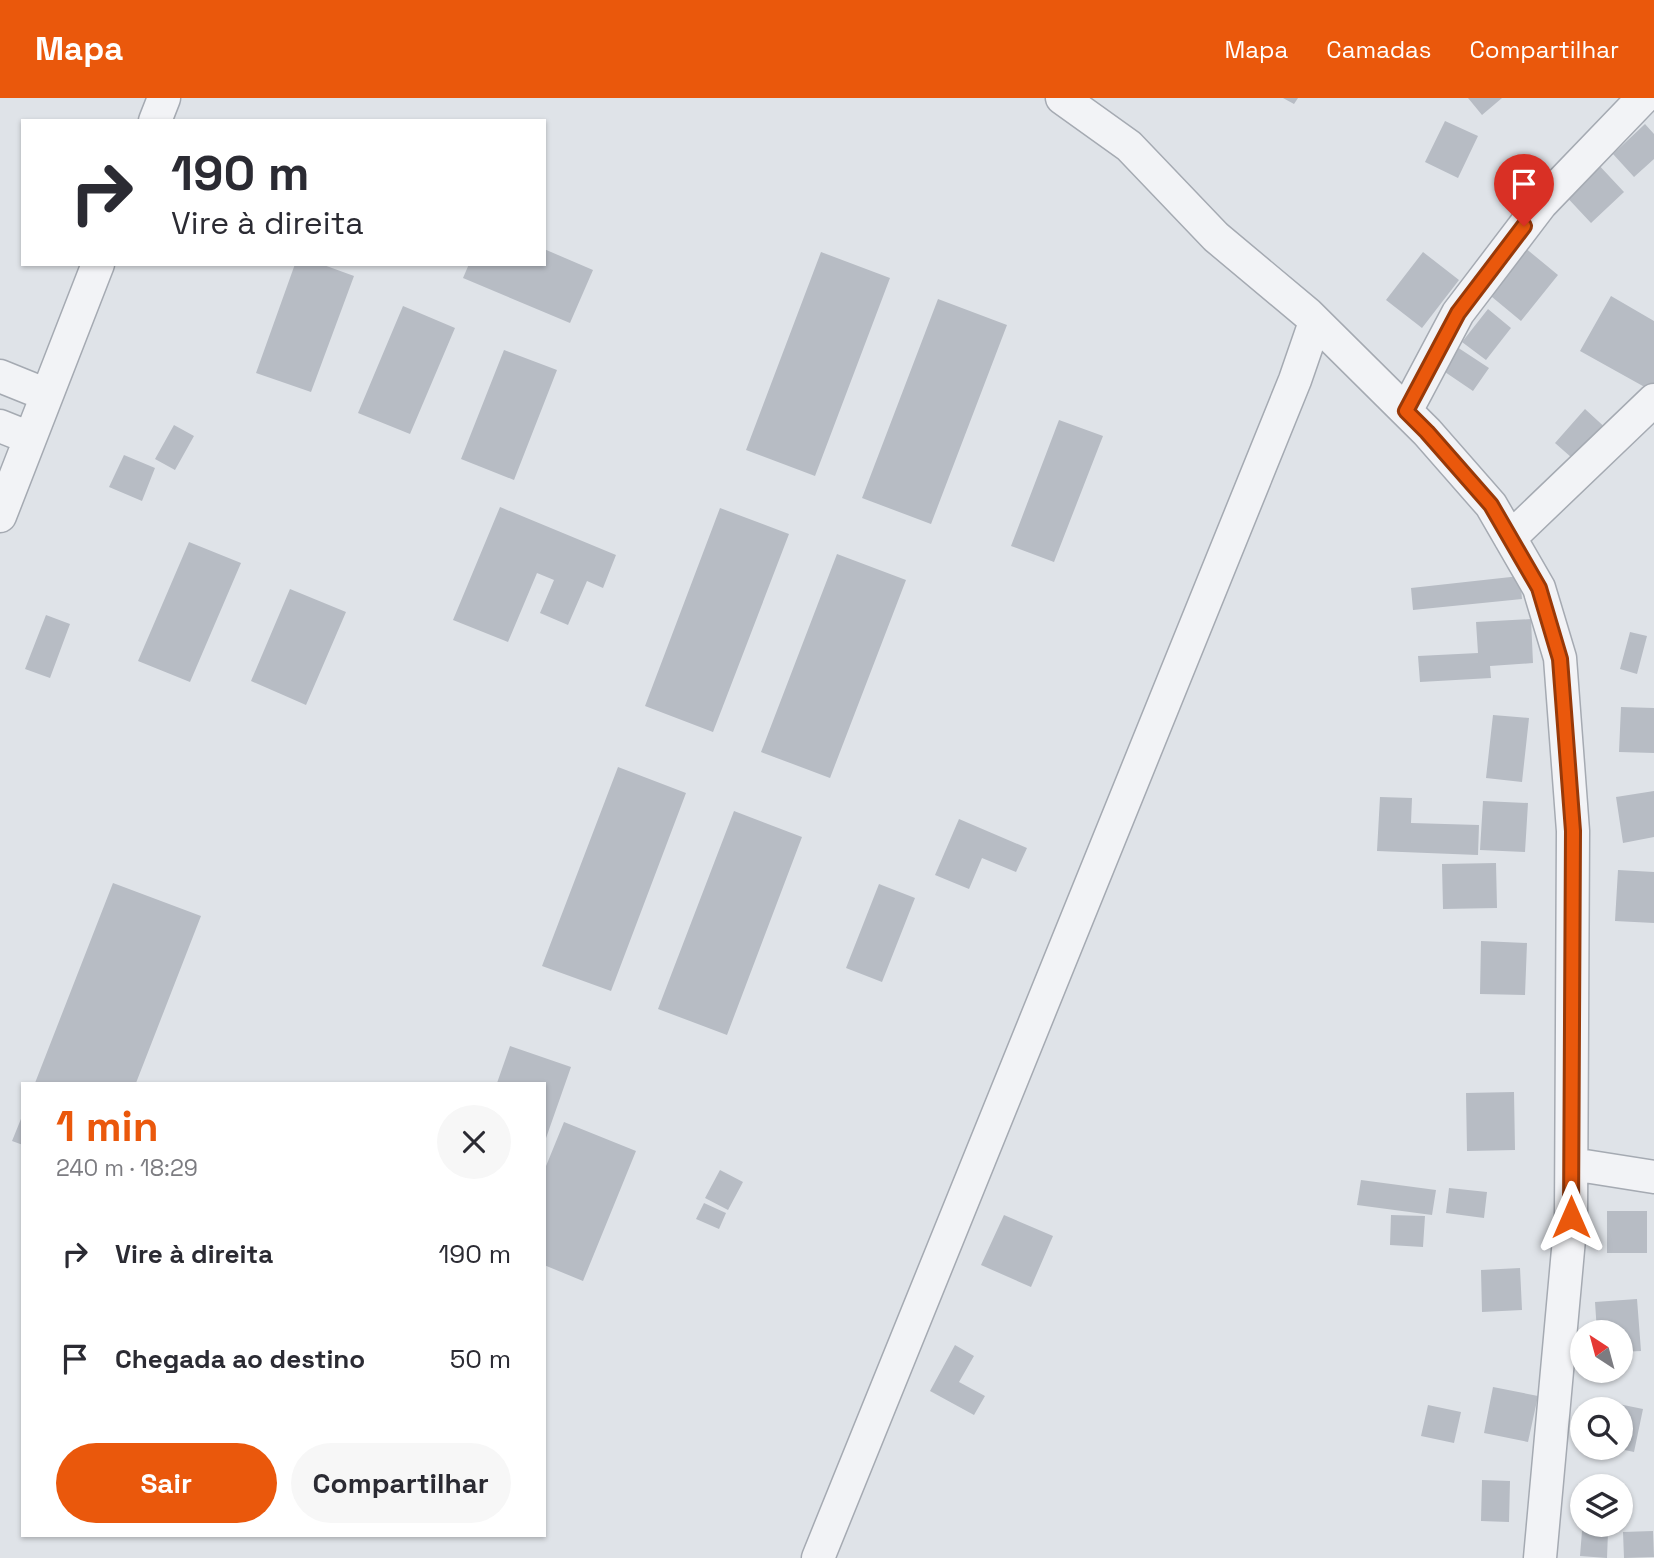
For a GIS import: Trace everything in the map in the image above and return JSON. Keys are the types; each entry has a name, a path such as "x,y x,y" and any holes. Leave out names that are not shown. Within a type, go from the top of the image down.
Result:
{"street":[{"path":"156,119 164,98"},
{"path":"1062,98 1129,146 1216,237 1315,322 1427,432 1491,505 1539,588 1560,659 1573,831 1571,1217 1540,1558"},
{"path":"1406,411 1458,313 1541,204 1643,98"},
{"path":"0,516 98,266"},
{"path":"818,1558 1294,380 1315,322"},
{"path":"0,376 47,395"},
{"path":"1510,538 1654,400"},
{"path":"0,426 30,438"},
{"path":"1572,1164 1654,1177"}],"building":[{"path":"1283,98 1298,98 1294,104"},
{"path":"1468,98 1502,98 1482,115"},
{"path":"1445,121 1478,136 1458,178 1425,162"},
{"path":"1645,124 1654,134 1654,159 1634,177 1613,154"},
{"path":"1595,161 1624,192 1591,223 1562,192"},
{"path":"1524,247 1558,275 1521,321 1486,292"},
{"path":"546,250 593,270 570,323 463,278 468,266 546,266"},
{"path":"821,252 890,278 815,476 746,450"},
{"path":"1423,252 1459,280 1422,328 1386,300"},
{"path":"294,266 326,266 354,276 311,392 256,373"},
{"path":"1611,296 1654,321 1654,383 1650,390 1580,351"},
{"path":"938,299 1007,325 931,524 862,498"},
{"path":"403,306 455,328 410,434 358,413"},
{"path":"1488,309 1511,328 1486,360 1462,342"},
{"path":"1457,347 1489,368 1473,391 1442,370"},
{"path":"504,350 557,370 514,480 461,459"},
{"path":"1585,409 1610,432 1580,465 1555,443"},
{"path":"1059,420 1103,436 1054,562 1011,546"},
{"path":"174,425 194,436 175,470 155,459"},
{"path":"124,455 155,468 142,501 109,487"},
{"path":"500,507 616,555 603,588 587,581 568,625 540,613 554,580 537,573 508,642 453,620"},
{"path":"720,508 789,534 713,732 645,706"},
{"path":"189,542 241,563 190,682 138,661"},
{"path":"837,554 906,580 830,778 761,752"},
{"path":"1520,576 1522,599 1413,610 1411,588"},
{"path":"290,589 346,612 306,705 251,681"},
{"path":"46,615 70,624 50,678 25,669"},
{"path":"1531,619 1533,663 1490,666 1491,678 1420,682 1418,656 1478,653 1476,622"},
{"path":"1630,632 1647,636 1637,674 1620,669"},
{"path":"1621,707 1654,708 1654,753 1619,752"},
{"path":"1493,715 1529,718 1522,782 1486,778"},
{"path":"618,767 686,793 611,991 542,966"},
{"path":"1654,791 1654,837 1623,843 1616,797"},
{"path":"1380,797 1412,798 1411,823 1479,825 1478,855 1377,851"},
{"path":"1483,801 1528,803 1525,852 1480,850"},
{"path":"734,811 802,837 727,1035 658,1009"},
{"path":"959,819 1027,848 1016,872 982,858 969,889 935,875"},
{"path":"1496,863 1497,908 1443,909 1442,864"},
{"path":"1618,870 1654,872 1654,923 1615,921"},
{"path":"113,883 201,916 136,1082 35,1082"},
{"path":"879,884 915,898 882,982 846,968"},
{"path":"1481,941 1527,943 1525,995 1480,994"},
{"path":"510,1046 571,1067 546,1138 546,1082 497,1082"},
{"path":"1514,1092 1515,1150 1467,1151 1466,1093"},
{"path":"21,1119 21,1144 12,1141"},
{"path":"564,1122 636,1151 583,1281 546,1266 546,1166"},
{"path":"720,1170 743,1182 728,1210 705,1198"},
{"path":"1361,1180 1436,1190 1432,1215 1357,1205"},
{"path":"1449,1188 1487,1192 1484,1218 1446,1213"},
{"path":"704,1203 726,1213 719,1229 696,1219"},
{"path":"1607,1211 1647,1211 1647,1253 1607,1253"},
{"path":"1004,1215 1053,1236 1031,1287 981,1265"},
{"path":"1391,1215 1425,1216 1423,1247 1390,1245"},
{"path":"1520,1268 1522,1310 1482,1312 1481,1270"},
{"path":"1637,1299 1641,1351 1633,1351 1633,1320 1596,1320 1595,1302"},
{"path":"955,1345 974,1356 959,1382 985,1396 974,1415 930,1391"},
{"path":"1493,1387 1538,1396 1528,1442 1484,1433"},
{"path":"1428,1405 1461,1412 1454,1443 1421,1436"},
{"path":"1633,1407 1643,1409 1633,1452"},
{"path":"1482,1480 1510,1481 1509,1522 1481,1521"},
{"path":"1653,1531 1654,1557 1624,1558 1623,1537 1633,1537 1633,1532"},
{"path":"1582,1537 1608,1537 1607,1558 1580,1556"}],"route":[{"path":"1524,226 1458,313 1406,411 1491,505 1539,588 1560,659 1573,831 1571,1217"}]}
